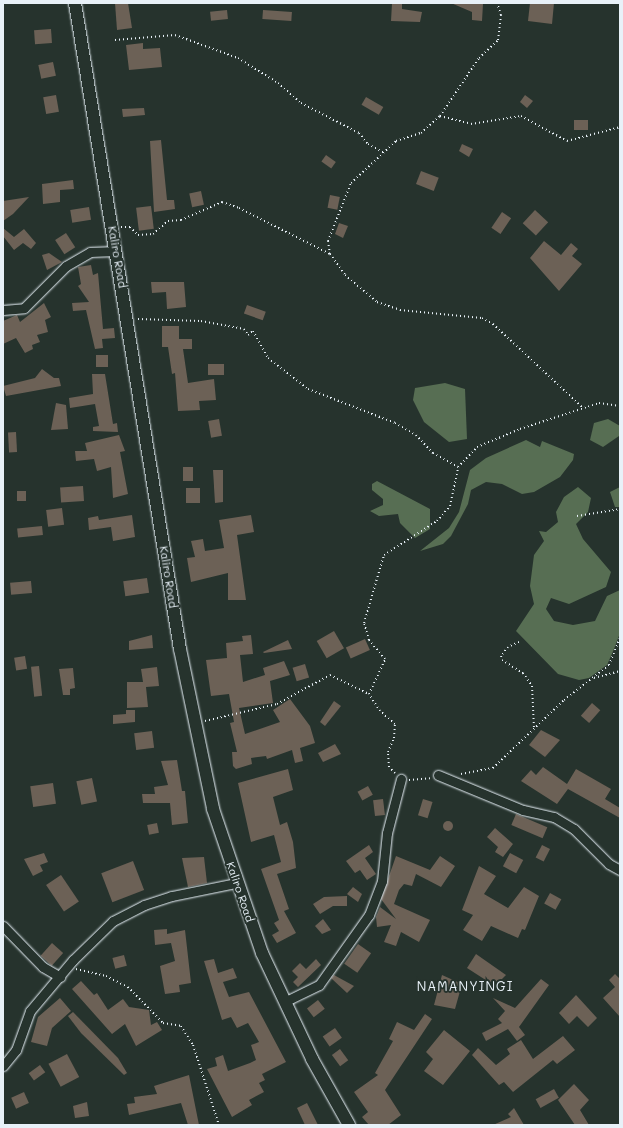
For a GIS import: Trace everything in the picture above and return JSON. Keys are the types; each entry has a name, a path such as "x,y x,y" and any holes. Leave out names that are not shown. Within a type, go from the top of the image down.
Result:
{"main road":[{"name":"Kaliro Road","path":"75,3 116,252 129,319 156,504 213,809 236,884 284,1002 349,1125"}],"street":[{"path":"3,310 24,308 78,257 90,252 116,252"},
{"path":"438,775 523,810 554,817 574,829 609,864 620,870"},
{"path":"284,1002 319,985 369,915 382,881 386,833 401,779"},
{"path":"3,1066 16,1050 30,1011 67,967 113,921 144,905 236,884"},
{"path":"3,926 43,967 60,977"}],"path":[{"path":"330,254 328,241 351,183 396,141 421,133 440,116 479,58 498,40 501,15 497,3"},
{"path":"115,40 175,35 238,58 278,83 301,102 360,133 368,144 384,153"},
{"path":"440,116 471,124 521,116 566,140 620,127"},
{"path":"112,228 130,227 138,235 152,234 168,221 181,220 222,202 283,227 330,254 345,275 377,302 400,310 482,318 493,324 583,409"},
{"path":"129,319 164,317 244,329 248,335 253,330 268,358 308,389 395,423 416,435 433,453 458,467"},
{"path":"369,694 385,659 369,640 364,623 384,555 437,521 450,506 458,467 477,447 520,429 599,403 620,406"},
{"path":"577,516 620,509"},
{"path":"196,723 277,704 330,675 369,694 380,711 395,724 394,738 388,752 389,767 401,779 422,782 438,775 493,768 534,728 609,665 620,638"},
{"path":"519,642 508,647 501,656 502,660 523,673 532,686 534,728"},
{"path":"592,679 620,671"},
{"path":"67,967 106,976 128,987 163,1023 181,1026 193,1045 219,1125"}],"green space":[{"path":"445,383 465,389 467,439 449,442 424,422 413,400 415,388"},
{"path":"608,419 620,426 619,436 603,447 590,440 594,423"},
{"path":"526,440 540,447 542,441 574,454 573,460 560,477 534,492 522,494 502,484 486,482 471,490 468,504 451,536 443,544 420,551 449,528 459,512 470,470 486,458"},
{"path":"377,481 430,509 430,529 415,538 400,523 398,514 379,516 370,511 383,505 383,499 372,490 372,484"},
{"path":"578,487 591,498 588,512 576,524 583,539 611,572 606,587 569,604 551,598 546,609 554,621 573,625 595,621 607,596 620,590 620,633 607,665 589,678 579,680 558,674 516,631 534,604 530,586 534,555 544,541 539,531 546,532 558,522 556,512 564,497"},
{"path":"620,487 620,507 615,507 610,492"}],"building":[{"path":"115,3 128,3 132,28 117,30"},
{"path":"392,3 402,3 402,9 422,12 420,22 391,21"},
{"path":"451,3 483,4 482,21 472,20 472,12"},
{"path":"530,3 554,3 552,24 528,21"},
{"path":"227,10 228,19 211,21 210,12"},
{"path":"263,10 292,12 291,21 262,19"},
{"path":"51,29 52,43 35,44 34,30"},
{"path":"143,43 143,49 160,48 162,67 129,70 126,45"},
{"path":"53,62 56,76 41,79 38,65"},
{"path":"56,95 59,112 46,114 43,97"},
{"path":"525,95 533,101 527,108 520,102"},
{"path":"366,97 383,107 379,115 362,105"},
{"path":"144,108 145,115 123,117 122,109"},
{"path":"574,120 588,120 588,130 574,130"},
{"path":"161,140 167,200 174,200 175,209 154,212 150,141"},
{"path":"462,144 473,149 469,157 459,151"},
{"path":"326,155 336,162 331,168 321,162"},
{"path":"421,171 439,178 434,191 416,184"},
{"path":"73,180 74,189 60,190 60,202 43,204 42,184"},
{"path":"201,191 204,205 192,207 189,193"},
{"path":"330,195 340,197 337,210 328,208"},
{"path":"29,197 13,214 3,221 3,201"},
{"path":"151,206 154,229 139,231 136,208"},
{"path":"89,207 91,220 72,223 70,210"},
{"path":"535,210 548,222 536,235 523,223"},
{"path":"502,212 511,218 500,234 491,228"},
{"path":"339,223 348,226 343,238 335,234"},
{"path":"3,228 14,237 24,229 36,243 31,249 23,243 14,250 3,236"},
{"path":"66,233 75,247 64,254 55,240"},
{"path":"544,241 561,255 571,243 578,249 572,256 582,264 559,291 530,258"},
{"path":"49,253 62,262 47,270 42,255"},
{"path":"91,265 93,275 98,273 103,329 114,328 115,338 102,339 103,348 95,349 86,310 73,311 72,303 89,302 78,286 81,284 78,267"},
{"path":"151,282 184,282 186,307 167,309 166,292 152,293"},
{"path":"44,303 51,317 45,320 48,332 37,335 40,342 32,345 33,349 25,353 16,338 3,344 3,321 17,315 20,322"},
{"path":"247,305 266,312 263,320 244,313"},
{"path":"162,326 179,326 179,339 192,339 192,349 183,349 188,383 214,379 216,400 199,401 200,410 178,411 175,373 172,374 168,347 162,347"},
{"path":"96,355 108,355 108,367 96,367"},
{"path":"208,364 224,364 224,375 208,375"},
{"path":"42,369 54,378 59,378 61,386 6,396 3,386 35,378"},
{"path":"92,374 105,374 113,424 117,423 118,432 93,431 93,427 99,426 95,404 70,408 69,398 93,394"},
{"path":"56,403 66,405 68,429 51,430"},
{"path":"219,419 222,436 211,438 208,421"},
{"path":"8,432 16,432 17,452 9,452"},
{"path":"119,435 125,451 120,452 128,494 113,498 111,467 97,471 94,459 76,461 75,451 87,451 85,443"},
{"path":"183,467 193,467 193,481 183,481"},
{"path":"213,470 223,470 223,502 215,503"},
{"path":"83,486 84,501 61,503 60,488"},
{"path":"186,488 200,488 200,503 186,503"},
{"path":"17,491 26,491 26,501 17,501"},
{"path":"62,508 64,525 48,527 46,510"},
{"path":"132,515 135,537 113,541 111,527 89,530 88,518 98,516 99,520"},
{"path":"251,515 254,532 237,535 246,600 228,600 228,573 191,582 187,558 195,557 191,541 203,539 205,551 224,548 219,520"},
{"path":"42,526 43,535 18,538 17,529"},
{"path":"147,578 149,593 125,596 123,581"},
{"path":"31,581 32,593 11,595 10,583"},
{"path":"334,631 344,648 327,658 317,641"},
{"path":"152,635 153,648 129,650 129,641"},
{"path":"251,635 253,654 240,655 243,682 265,675 263,668 284,661 290,675 270,681 273,703 239,708 245,734 280,722 273,710 290,699 310,726 315,743 300,748 303,761 295,763 292,750 267,759 266,756 251,758 252,764 236,769 233,766 232,752 237,752 230,723 234,722 229,694 211,696 206,660 227,658 226,643 243,641 242,636"},
{"path":"365,639 370,650 351,659 346,648"},
{"path":"288,640 292,649 263,652"},
{"path":"25,656 27,669 16,671 14,658"},
{"path":"305,664 309,677 297,681 293,668"},
{"path":"39,666 42,696 34,697 31,667"},
{"path":"157,667 159,686 146,687 148,707 127,708 127,682 143,682 141,669"},
{"path":"73,668 75,688 70,689 70,695 63,695 59,669"},
{"path":"334,701 341,706 325,726 320,722"},
{"path":"592,703 600,710 589,723 581,716"},
{"path":"126,710 135,710 135,722 113,724 113,715 126,714"},
{"path":"541,730 560,740 545,757 529,745"},
{"path":"152,731 154,748 136,750 134,733"},
{"path":"335,744 341,754 323,762 318,753"},
{"path":"177,760 182,791 185,791 188,823 172,825 170,803 143,803 142,794 155,794 154,787 168,785 161,761"},
{"path":"543,767 567,784 576,769 611,789 605,799 620,808 620,818 568,789 557,804 521,781 531,770 536,775"},
{"path":"288,769 293,790 273,797 280,825 287,822 293,842 296,868 277,874 289,909 284,911 296,933 277,943 272,935 279,931 274,923 279,920 261,869 281,862 274,835 251,842 238,783"},
{"path":"92,778 97,801 81,805 76,781"},
{"path":"53,783 56,804 33,807 30,786"},
{"path":"368,786 373,795 362,801 358,792"},
{"path":"383,799 385,815 375,816 373,800"},
{"path":"423,799 433,802 428,818 418,815"},
{"path":"516,814 547,827 543,838 511,825"},
{"path":"446,821 450,821 452,822 452,830 446,831 443,828 443,824"},
{"path":"157,823 159,833 149,835 147,825"},
{"path":"495,828 513,844 503,857 495,852 498,847 487,837"},
{"path":"369,845 373,852 365,858 376,874 367,880 360,870 355,873 346,861"},
{"path":"542,845 550,849 544,862 536,857"},
{"path":"44,853 48,862 40,865 43,871 33,876 24,859"},
{"path":"510,853 523,860 516,873 503,866"},
{"path":"396,856 430,870 440,856 455,866 441,887 416,874 412,886 404,884 399,890 394,904 430,920 419,942 401,932 396,946 384,942 391,925 377,927 376,917 380,907 396,919 381,899"},
{"path":"204,857 207,883 188,887 182,858"},
{"path":"133,861 144,890 112,902 101,873"},
{"path":"479,866 496,876 484,894 508,908 524,887 539,896 525,930 522,929 518,938 491,926 482,941 463,930 473,915 462,910"},
{"path":"61,875 79,902 64,912 46,885"},
{"path":"353,887 362,894 358,902 347,894"},
{"path":"550,893 561,899 556,910 544,903"},
{"path":"347,896 347,906 333,906 320,914 313,904 324,897"},
{"path":"323,919 331,930 322,934 315,926"},
{"path":"167,929 167,934 185,930 191,983 179,985 180,992 165,994 160,966 175,961 171,943 155,945 154,930"},
{"path":"52,943 63,953 52,966 41,956"},
{"path":"358,944 371,953 357,973 344,964"},
{"path":"476,954 506,975 495,986 467,968"},
{"path":"124,955 127,966 115,969 112,958"},
{"path":"214,959 218,973 233,968 237,978 223,982 229,997 249,992 286,1062 262,1074 265,1080 259,1083 264,1092 249,1100 252,1105 232,1117 207,1069 217,1066 215,1058 223,1055 228,1071 256,1060 251,1045 259,1042 248,1023 237,1028 231,1017 222,1020 204,961"},
{"path":"316,959 321,965 298,987 293,982 298,977 292,971 300,963 306,969"},
{"path":"615,974 620,979 620,1017 603,998 615,987 609,980"},
{"path":"334,975 354,986 347,993 331,978"},
{"path":"442,975 462,984 455,1009 434,1005"},
{"path":"541,979 549,985 519,1027 525,1035 517,1041 508,1029 486,1041 482,1033 502,1023 498,1019 505,1011 493,998 515,1008"},
{"path":"81,981 94,995 97,993 108,1010 123,999 129,1007 149,1010 151,1025 157,1022 162,1030 136,1046 125,1024 112,1034 72,989"},
{"path":"576,995 597,1018 588,1027 577,1016 569,1024 559,1013"},
{"path":"60,998 71,1011 52,1028 47,1046 31,1042 38,1017"},
{"path":"318,1000 325,1009 314,1017 307,1009"},
{"path":"73,1012 118,1058 127,1073 124,1075 81,1033 68,1016"},
{"path":"425,1014 432,1019 385,1090 401,1115 388,1125 369,1125 362,1117 368,1112 354,1092 378,1075 375,1073 393,1041 389,1039 397,1022 414,1030"},
{"path":"335,1028 342,1038 330,1046 323,1037"},
{"path":"444,1030 470,1051 443,1085 424,1071 433,1059 426,1052"},
{"path":"563,1036 575,1050 557,1064 553,1060 513,1092 504,1082 499,1085 472,1055 478,1048 496,1065 510,1054 507,1049 521,1040 533,1059"},
{"path":"340,1049 348,1060 340,1066 332,1055"},
{"path":"67,1054 79,1077 61,1087 48,1064"},
{"path":"40,1065 45,1072 34,1081 29,1073"},
{"path":"189,1075 199,1125 188,1125 181,1103 129,1115 127,1104 135,1103 134,1097 157,1094 154,1086"},
{"path":"574,1084 589,1100 580,1110 589,1125 575,1125 558,1100"},
{"path":"554,1089 559,1098 540,1108 536,1099"},
{"path":"24,1092 29,1103 16,1109 11,1098"},
{"path":"87,1102 89,1116 75,1118 73,1106"},
{"path":"307,1103 318,1125 305,1125 297,1108"},
{"path":"514,1108 524,1125 493,1125 511,1117 508,1114"}],"district":[{"name":"NAMANYINGI","path":"465,986"}]}
